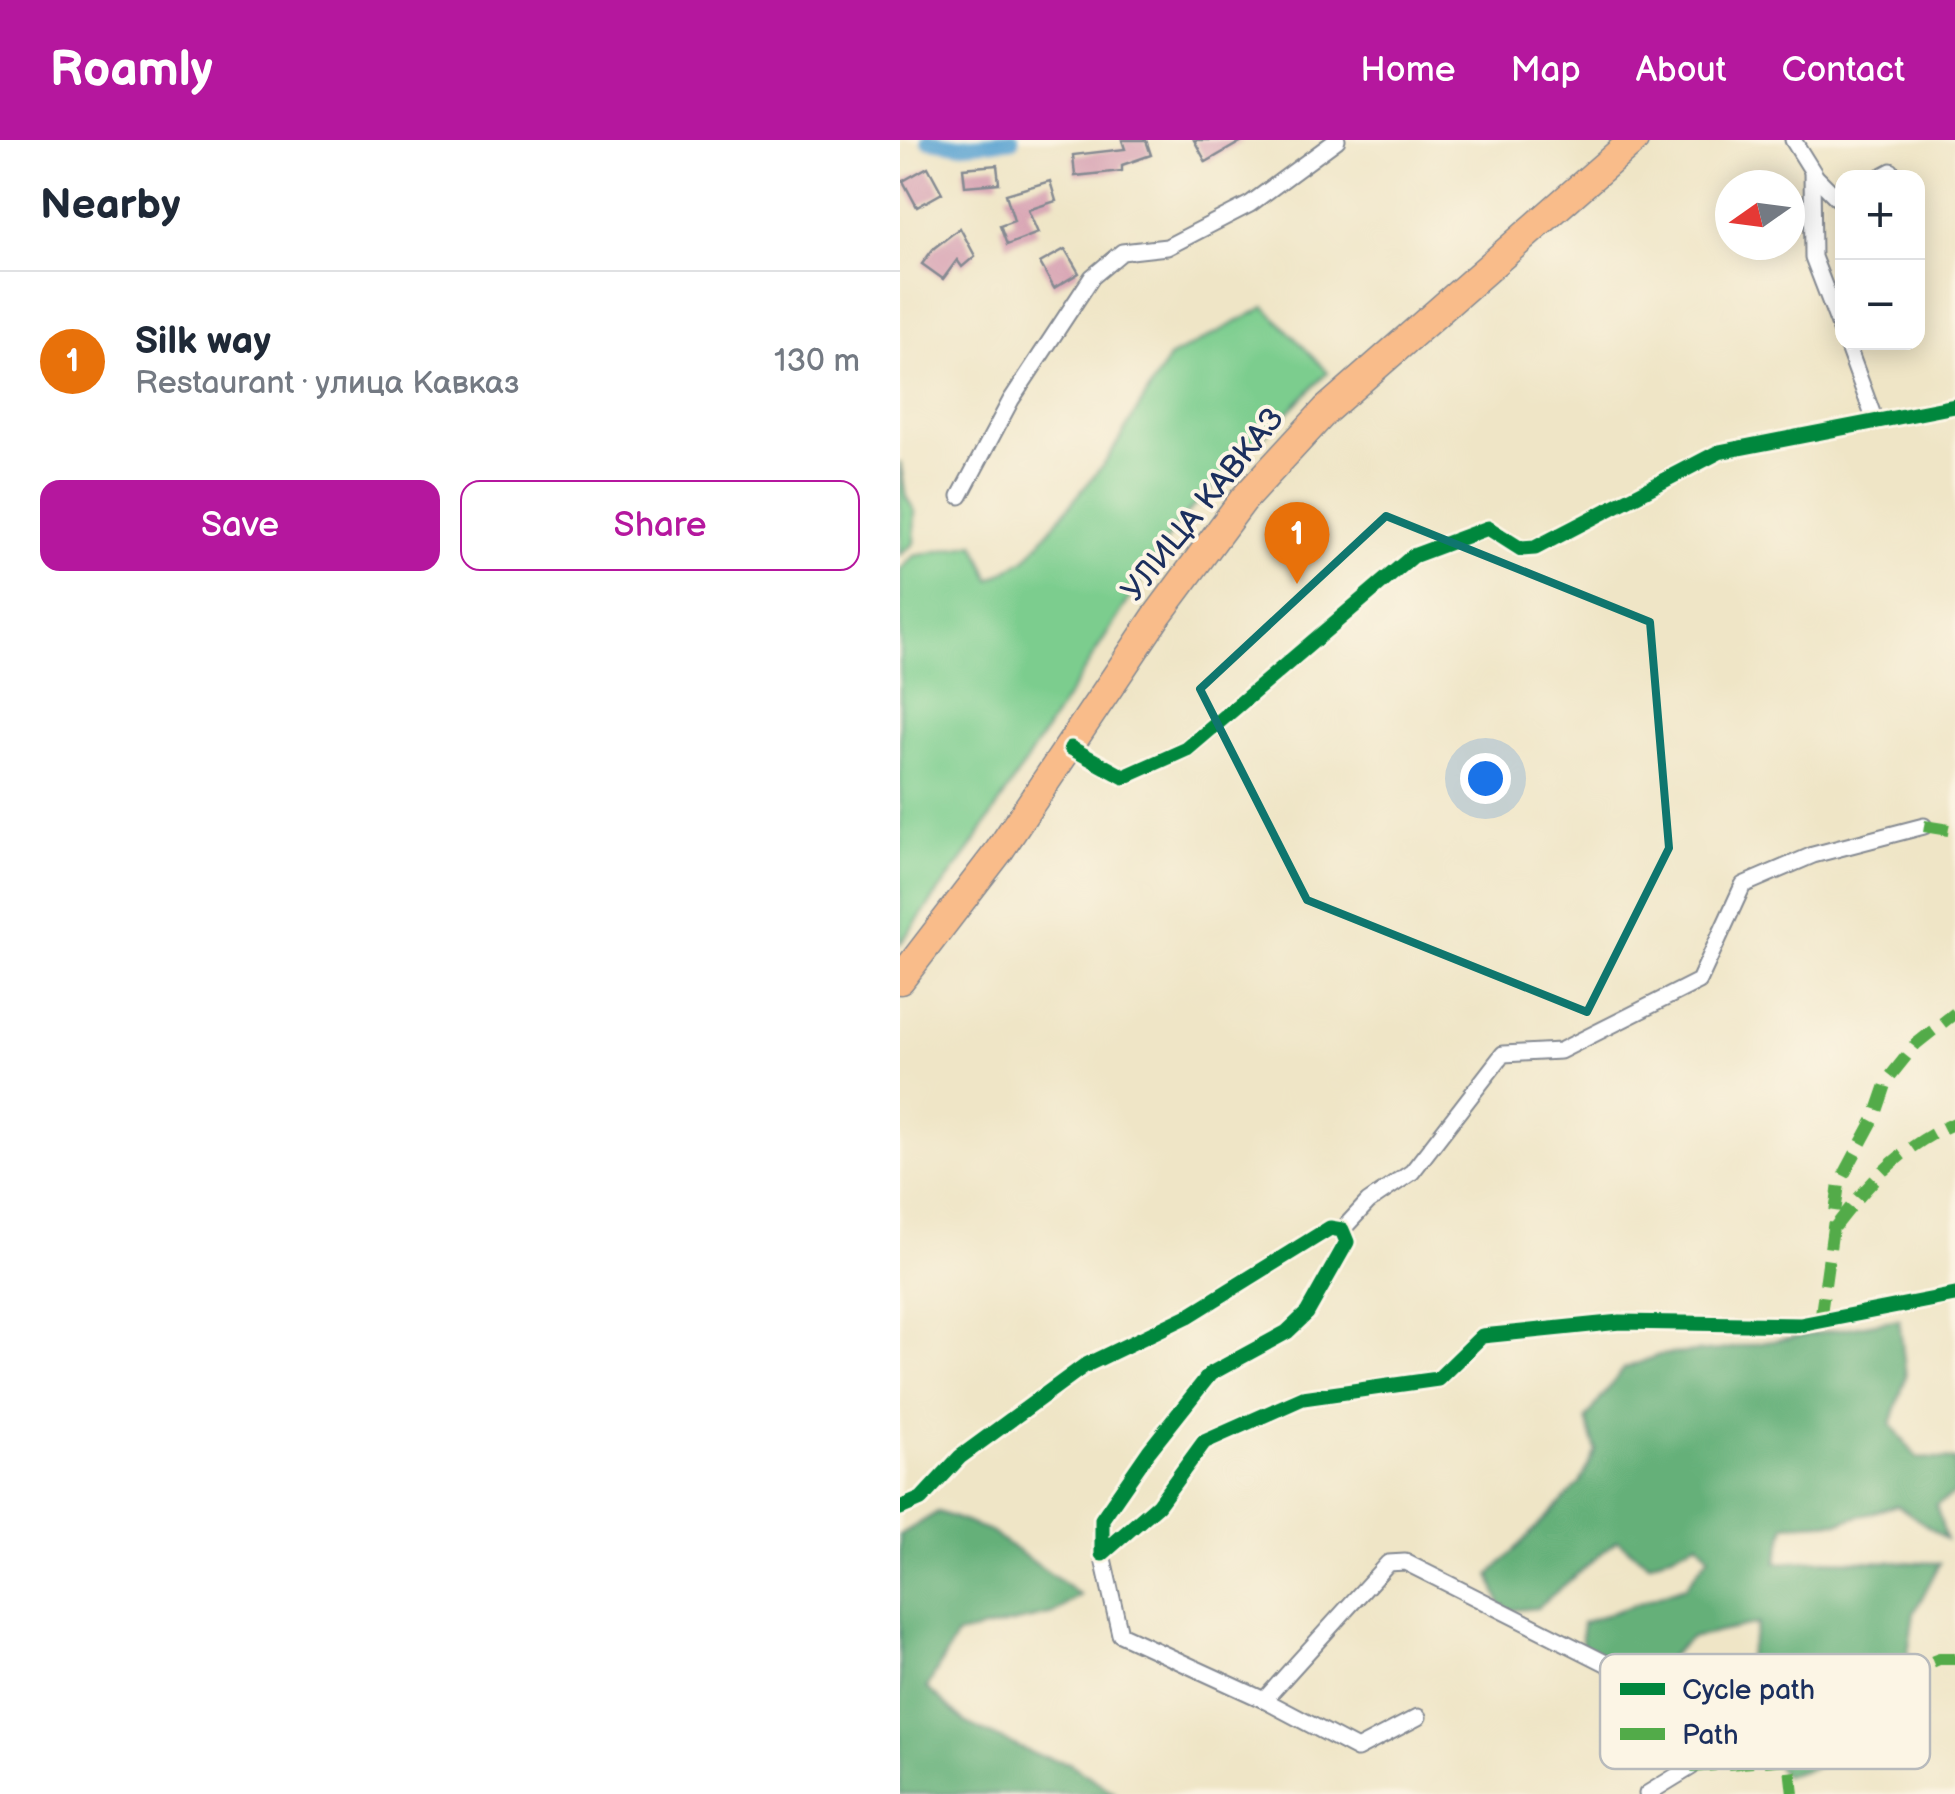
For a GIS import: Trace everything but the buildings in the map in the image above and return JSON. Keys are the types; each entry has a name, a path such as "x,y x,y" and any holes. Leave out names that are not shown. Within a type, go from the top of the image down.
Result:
{"highway":[{"name":"УЛИЦА КАВКАЗ","path":"900,980 999,850 1156,617 1243,500 1326,410 1634,140"}],"street":[{"path":"960,496 1012,400 1092,277 1122,252 1167,247 1250,204 1337,140"},
{"path":"1792,140 1812,172 1835,196"},
{"path":"1812,172 1813,257 1835,314"},
{"path":"1849,350 1875,422"},
{"path":"1071,748 1124,777 1186,749 1412,556 1488,528 1521,548 1535,548 1719,452 1955,406"},
{"path":"1342,1230 1368,1202 1412,1172 1504,1054 1560,1051 1699,980 1744,885 1813,855 1924,826"},
{"path":"900,1508 921,1500 960,1457 1084,1366 1188,1316 1330,1228 1342,1230"},
{"path":"1342,1230 1347,1242 1307,1312 1287,1332 1210,1374 1149,1450 1102,1519 1102,1554 1120,1634 1357,1748 1418,1717"},
{"path":"1102,1554 1158,1506 1204,1442 1302,1398 1438,1379 1482,1336 1620,1322 1800,1325 1955,1295"},
{"path":"1264,1700 1388,1563 1405,1562 1600,1660"},
{"path":"1647,1794 1688,1769"}],"highlighted area":[{"path":"1386,516 1650,622 1669,848 1587,1012 1307,900 1200,689"}],"green space":[{"path":"1265,307 1328,372 1179,521 971,848 900,944 900,570 914,556 975,544 991,580 1026,559 1107,460 1169,358"},
{"path":"900,461 906,497 915,511 914,543 900,555"},
{"path":"1899,1319 1906,1377 1891,1424 1917,1458 1955,1460 1955,1493 1936,1505 1946,1539 1897,1505 1840,1522 1786,1525 1776,1563 1940,1563 1914,1613 1908,1654 1749,1654 1758,1624 1690,1638 1673,1654 1600,1654 1600,1659 1582,1650 1582,1623 1685,1587 1709,1556 1698,1542 1649,1564 1617,1540 1537,1608 1503,1611 1490,1575 1580,1483 1596,1450 1586,1419 1623,1369 1659,1355 1720,1350"},
{"path":"938,1512 988,1530 1080,1595 1054,1614 957,1635 927,1688 966,1723 1036,1755 1069,1763 1116,1794 900,1794 900,1535"},
{"path":"1779,1769 1809,1769 1785,1776"}],"waterway":[{"path":"928,140 960,145 1012,140"}],"marked path":[{"path":"1924,826 1955,831"},
{"path":"1820,1321 1839,1184 1875,1117 1888,1079 1916,1044 1955,1013"},
{"path":"1835,1227 1902,1154 1955,1123"},
{"path":"1930,1663 1955,1659"},
{"path":"1790,1769 1793,1794"}],"cycle path":[{"path":"1071,748 1124,777 1187,749 1413,556 1488,528 1521,549 1535,548 1719,452 1955,406"},
{"path":"900,1508 921,1499 960,1457 1084,1366 1188,1316 1330,1228 1342,1230 1347,1242 1307,1313 1287,1332 1210,1374 1102,1519 1102,1554 1158,1505 1204,1442 1303,1398 1438,1379 1482,1336 1620,1322 1800,1325 1955,1295"}],"place":[{"name":"Silk way","path":"1297,584"}]}
